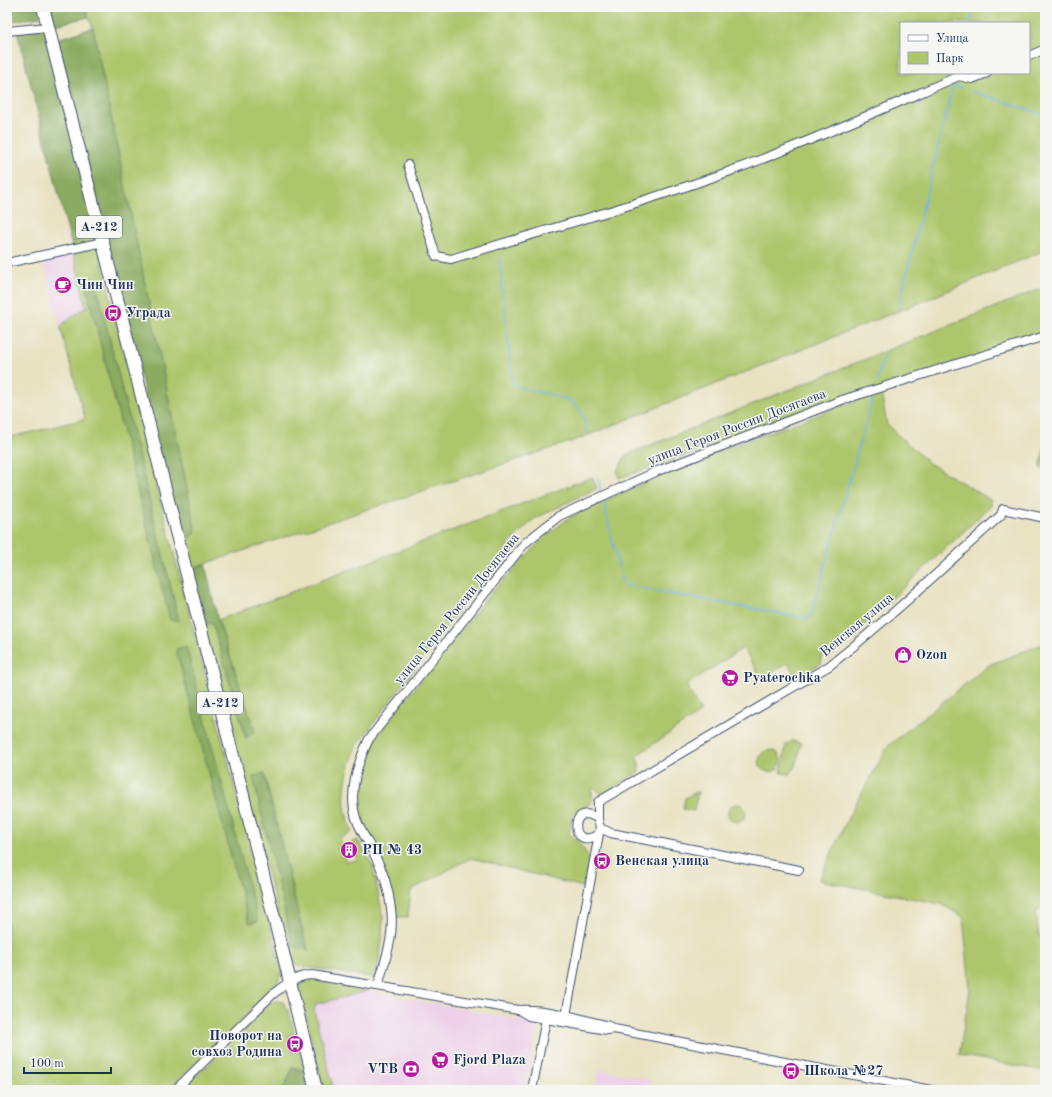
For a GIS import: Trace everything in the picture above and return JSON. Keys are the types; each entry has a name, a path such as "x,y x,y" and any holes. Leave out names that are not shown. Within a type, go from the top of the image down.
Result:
{"highway":[{"name":"А-212","path":"43,7 290,980 316,1090"}],"street":[{"path":"7,30 48,27"},
{"path":"1030,56 1045,49"},
{"path":"408,165 436,256 451,259 630,204 735,169 808,142 959,76 972,79 984,74"},
{"path":"7,263 103,242"},
{"name":"улица Героя России Досягаева","path":"378,986 393,933 392,910 388,891 375,855 357,821 354,808 354,782 358,763 369,739 525,543 559,516 660,470 842,400 1045,336"},
{"name":"Венская улица","path":"598,819 598,802 829,666 861,641 940,571 1001,515 1003,509 1045,518"},
{"path":"565,1019 598,844 599,831 598,819 592,814 584,814 578,819 575,826 578,833 584,838 592,838 599,831"},
{"path":"599,831 799,870"},
{"path":"175,1090 290,980 302,975 312,975 518,1010 527,1009 565,1019 609,1026 614,1029 931,1090"},
{"path":"518,1010 529,1016 546,1019 565,1019"},
{"path":"532,1090 546,1019"}],"shaded area":[{"path":"71,250 86,307 60,326 42,257"},
{"path":"368,991 538,1023 525,1090 334,1090 314,1010 316,1004"},
{"path":"599,1069 650,1080 648,1090 594,1090"}],"green space":[{"path":"7,7 38,7 40,17 7,22"},
{"path":"50,7 85,7 88,17 55,25"},
{"path":"85,7 1045,7 1045,250 926,300 576,440 189,569 93,28"},
{"path":"16,27 44,27 96,235 71,243"},
{"path":"93,28 196,532 183,547 57,39"},
{"path":"96,235 137,411 282,970 277,984 228,1034 167,1090 7,1090 7,438 85,419 60,326 86,307 71,243"},
{"path":"84,278 95,279 179,620 170,620"},
{"path":"1045,287 1045,335 619,478 617,471 626,455"},
{"path":"881,392 887,425 929,463 991,500 991,506 828,658 824,654 820,660 822,663 796,678 788,663 761,678 743,648 686,685 701,712 636,756 639,763 639,772 602,795 595,788 592,789 592,802 572,816 569,833 584,849 590,864 590,870 583,887 471,858 411,890 408,917 394,917 360,820 357,783 367,748 490,594 546,536 569,518 710,454"},
{"path":"1045,445 1045,469 1040,468"},
{"path":"592,477 597,488 534,519 513,539 360,741 356,749 350,765 345,790 346,811 352,832 340,838 346,862 357,860 352,842 358,840 373,867 383,918 382,941 376,978 299,966 290,959 202,625 214,622 246,738 255,731 218,620","holes":["264,773 305,942 308,949 294,942"]},
{"path":"205,564 218,620 255,731 246,738 212,622 202,625 189,569"},
{"path":"1045,643 1045,905 1036,912 1039,936 1045,936 1045,1071 959,1055 970,990 963,917 941,904 819,880 849,816 888,746 989,665"},
{"path":"186,646 258,921 249,923 176,649"},
{"path":"792,741 801,743 796,766 790,774 781,773 786,745"},
{"path":"770,750 778,753 781,761 778,769 770,772 762,769 759,761 762,753"},
{"path":"264,773 308,950 298,949 292,943 253,777"},
{"path":"698,791 694,811 683,809 685,798"},
{"path":"737,804 743,807 746,813 743,819 737,822 731,819 728,813 731,807"},
{"path":"308,976 336,981 368,991 316,1004 314,1010 334,1090 324,1090 299,990 302,980"},
{"path":"274,1001 283,1002 289,1011 294,1034 288,1036 293,1054 299,1051 304,1071 293,1067 286,1084 281,1090 179,1090 208,1065 269,1004"},
{"path":"293,1067 304,1071 308,1090 281,1090 286,1084"}],"waterway":[{"path":"970,22 974,7"},
{"path":"898,309 953,85 962,88"},
{"path":"971,91 1045,115"},
{"path":"499,257 513,385 570,400 582,412 587,433"},
{"path":"877,381 884,354"},
{"path":"603,501 623,585 810,619 873,397"},
{"path":"598,478 601,492"}],"place":[{"name":"Чин Чин","path":"63,285"},
{"name":"Уграда","path":"113,313"},
{"name":"Ozon","path":"903,655"},
{"name":"Pyaterochka","path":"730,678"},
{"name":"РП № 43","path":"349,850"},
{"name":"Венская улица","path":"602,861"},
{"name":"Поворот на совхоз Родина","path":"295,1044"},
{"name":"Fjord Plaza","path":"440,1060"},
{"name":"VTB","path":"411,1069"},
{"name":"Школа №27","path":"791,1071"}]}
